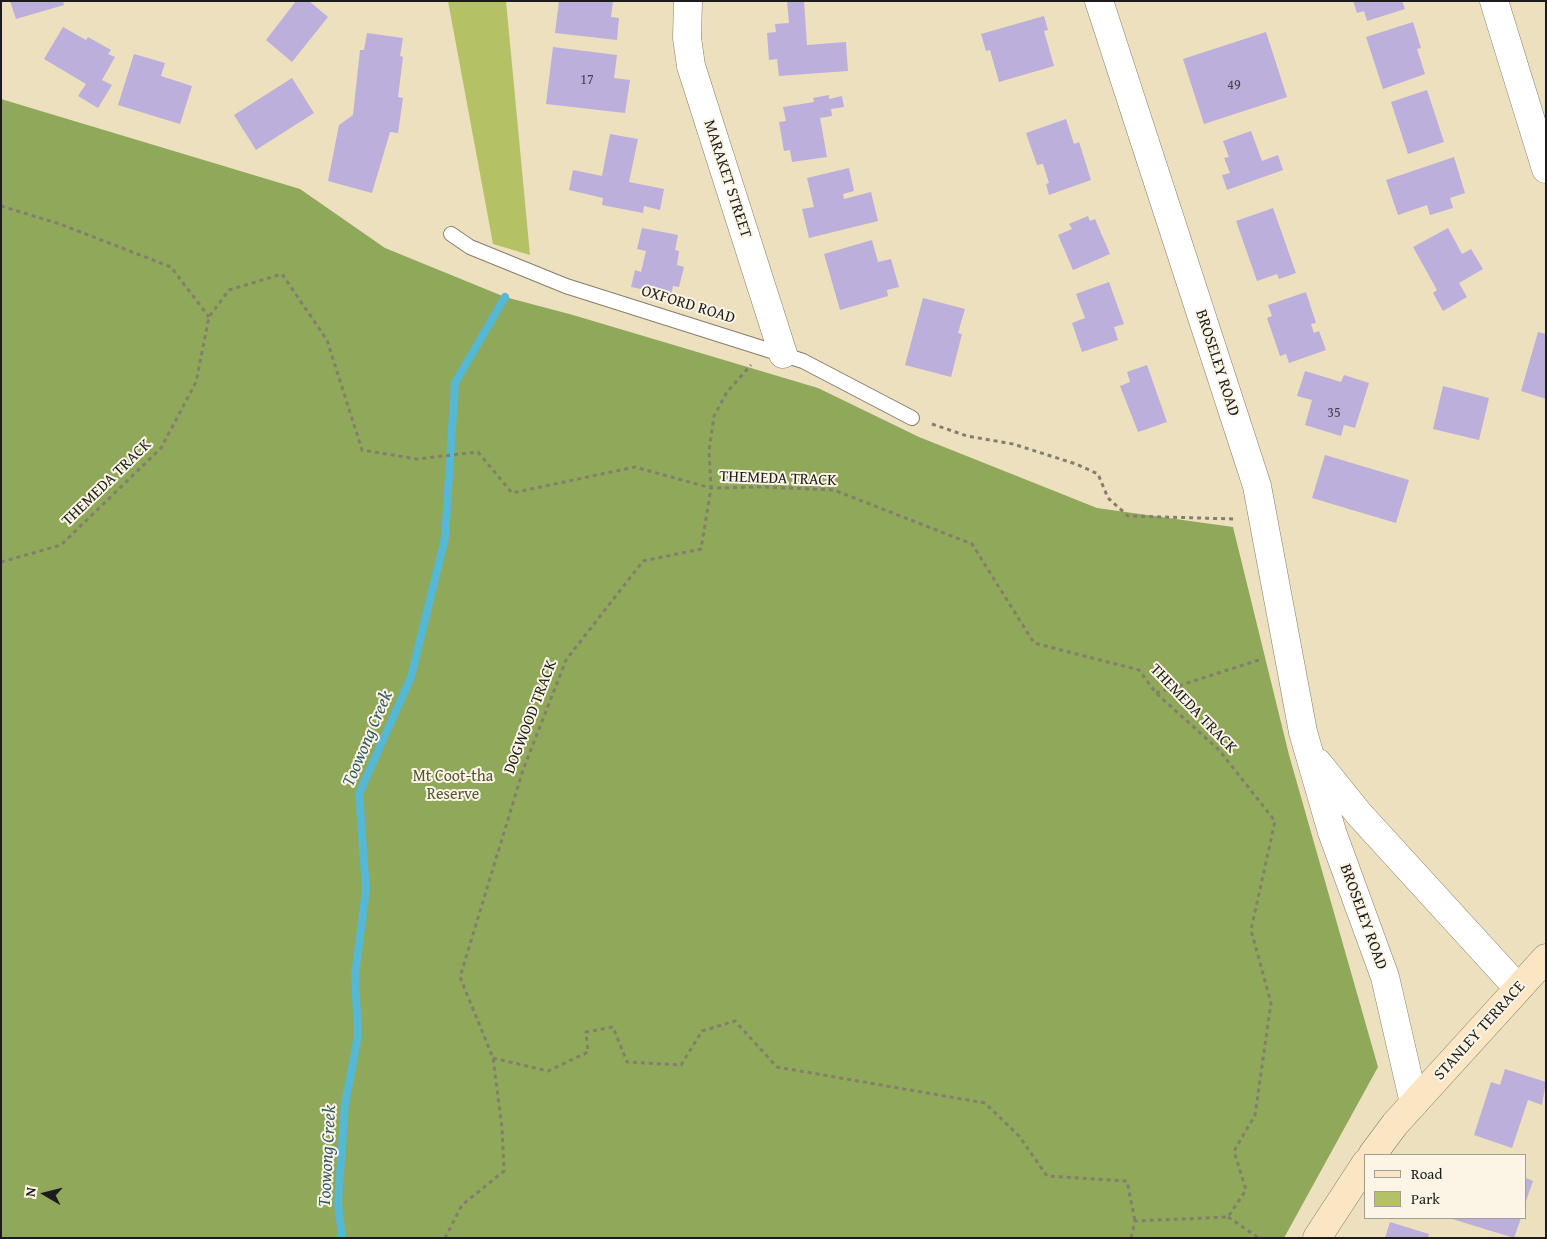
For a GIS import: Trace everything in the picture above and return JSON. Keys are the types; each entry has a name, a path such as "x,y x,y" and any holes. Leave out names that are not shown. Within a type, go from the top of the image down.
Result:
{"street":[{"name":"MARAKET STREET","path":"688,1 687,30 691,66 774,351"},
{"name":"BROSELEY ROAD","path":"1099,1 1258,486 1303,732 1332,832 1385,977 1414,1104"},
{"path":"1494,1 1546,170"},
{"name":"BROSELEY ROAD","path":"1303,732 1314,757 1343,796 1518,988"},
{"name":"STANLEY TERRACE","path":"1373,1154 1414,1104 1546,958"},
{"path":"1317,1238 1364,1166"}],"lane":[{"name":"OXFORD ROAD","path":"450,234 470,247 566,286 774,351 813,366 912,418"}],"path":[{"path":"1,206 60,224 171,267 209,317"},
{"name":"THEMEDA TRACK","path":"1,562 61,545 161,448 196,382 209,317 229,290 282,274 327,340 362,450 417,459 478,452 512,493 635,467 711,488 764,487 834,490 972,544 1034,643 1139,670 1156,693 1218,750 1275,821 1251,930 1271,1003 1255,1115 1234,1151 1246,1190 1228,1217"},
{"name":"DOGWOOD TRACK","path":"445,1238 462,1205 504,1170 502,1128 493,1058 460,977 523,770 566,660 643,561 701,549 711,488 709,451 714,416 727,392 774,351"},
{"path":"912,418 967,436 1013,444 1091,470 1098,474 1108,498 1128,516 1264,521"},
{"path":"1156,693 1287,651"},
{"path":"493,1058 548,1071 588,1052 586,1032 612,1027 627,1062 681,1065 702,1031 736,1021 777,1067 985,1102 1019,1136 1047,1176 1127,1181 1135,1221 1131,1238"},
{"path":"1135,1221 1228,1217 1259,1238"}],"green space":[{"path":"448,1 506,1 530,255 493,244"},
{"name":"Mt Coot-tha Reserve","path":"1,99 300,189 385,248 505,297 573,315 818,388 919,437 1097,508 1233,527 1289,755 1378,1067 1284,1238 1,1238"}],"building":[{"path":"10,1 63,1 64,5 16,19"},
{"path":"296,1 309,1 328,17 292,62 266,40"},
{"path":"559,1 613,1 611,17 619,18 617,40 555,33"},
{"path":"787,1 804,1 807,45 846,42 848,71 779,76 777,59 769,60 767,33 776,32 775,24 789,23"},
{"path":"1353,1 1402,1 1405,9 1367,21 1364,11 1357,13"},
{"path":"1044,16 1048,30 1044,31 1054,66 999,82 990,50 986,51 981,34"},
{"path":"1413,22 1421,48 1417,49 1425,74 1383,89 1366,37"},
{"path":"63,27 86,40 88,37 111,50 108,54 115,57 102,80 112,85 98,108 78,96 86,84 44,59"},
{"path":"1266,32 1287,97 1204,124 1183,59"},
{"path":"367,33 403,38 400,56 403,57 398,97 403,98 398,133 390,132 372,193 328,181 339,125 353,115 360,50 364,50"},
{"path":"553,47 617,55 614,78 630,80 625,113 546,104"},
{"path":"134,54 165,63 161,76 192,86 180,124 118,105"},
{"path":"292,78 314,113 256,150 234,115"},
{"path":"1427,90 1444,142 1408,154 1391,102"},
{"path":"829,95 829,99 842,96 844,107 831,109 832,116 820,118 827,157 792,162 790,150 784,151 779,122 786,121 783,107 814,102 813,98"},
{"path":"1066,119 1074,144 1079,142 1091,180 1049,195 1046,184 1049,183 1043,164 1037,165 1026,133"},
{"path":"1251,131 1262,161 1278,155 1283,170 1227,190 1222,175 1230,173 1224,158 1229,157 1223,141"},
{"path":"610,134 638,139 629,182 664,189 660,210 644,206 643,213 602,205 603,198 569,190 573,170 602,176"},
{"path":"1454,157 1465,193 1450,198 1453,208 1430,215 1427,205 1398,215 1386,180"},
{"path":"849,168 854,191 843,194 844,199 871,192 878,221 809,238 802,209 814,207 807,178"},
{"path":"1273,208 1296,273 1279,279 1277,274 1257,281 1236,221"},
{"path":"1088,216 1090,221 1095,219 1110,254 1073,270 1058,235 1072,229 1069,224"},
{"path":"642,228 678,235 675,250 679,251 677,265 684,267 679,287 673,286 671,295 631,287 635,270 641,272 646,251 637,249"},
{"path":"1448,228 1462,254 1471,249 1483,269 1459,283 1467,297 1443,311 1433,293 1437,290 1413,247"},
{"path":"872,240 878,262 891,259 899,287 887,290 888,296 840,310 824,254"},
{"path":"1109,282 1124,324 1114,327 1118,340 1082,352 1072,323 1085,318 1076,294"},
{"path":"1306,292 1316,323 1311,324 1314,333 1319,331 1326,350 1289,363 1286,354 1280,356 1267,318 1272,316 1268,305"},
{"path":"923,298 965,309 958,333 962,334 951,377 905,365"},
{"path":"1538,332 1546,334 1546,399 1521,391"},
{"path":"1147,365 1167,422 1138,432 1120,386 1130,382 1127,372"},
{"path":"1305,371 1341,382 1344,375 1369,383 1355,428 1344,425 1341,436 1305,425 1312,400 1297,396"},
{"path":"1443,386 1489,398 1479,440 1433,429"},
{"path":"1325,455 1409,480 1396,523 1312,498"},
{"path":"1505,1069 1546,1082 1542,1105 1528,1100 1512,1148 1474,1135 1491,1082 1500,1085"},
{"path":"1527,1178 1533,1181 1527,1198"},
{"path":"1452,1219 1521,1219 1514,1238"},
{"path":"1390,1222 1429,1234 1428,1238 1385,1238"}],"waterway":[{"name":"Toowong Creek","path":"342,1238 338,1202 345,1104 358,1036 355,975 366,890 359,794 411,677 445,538 455,383 505,297"}]}
